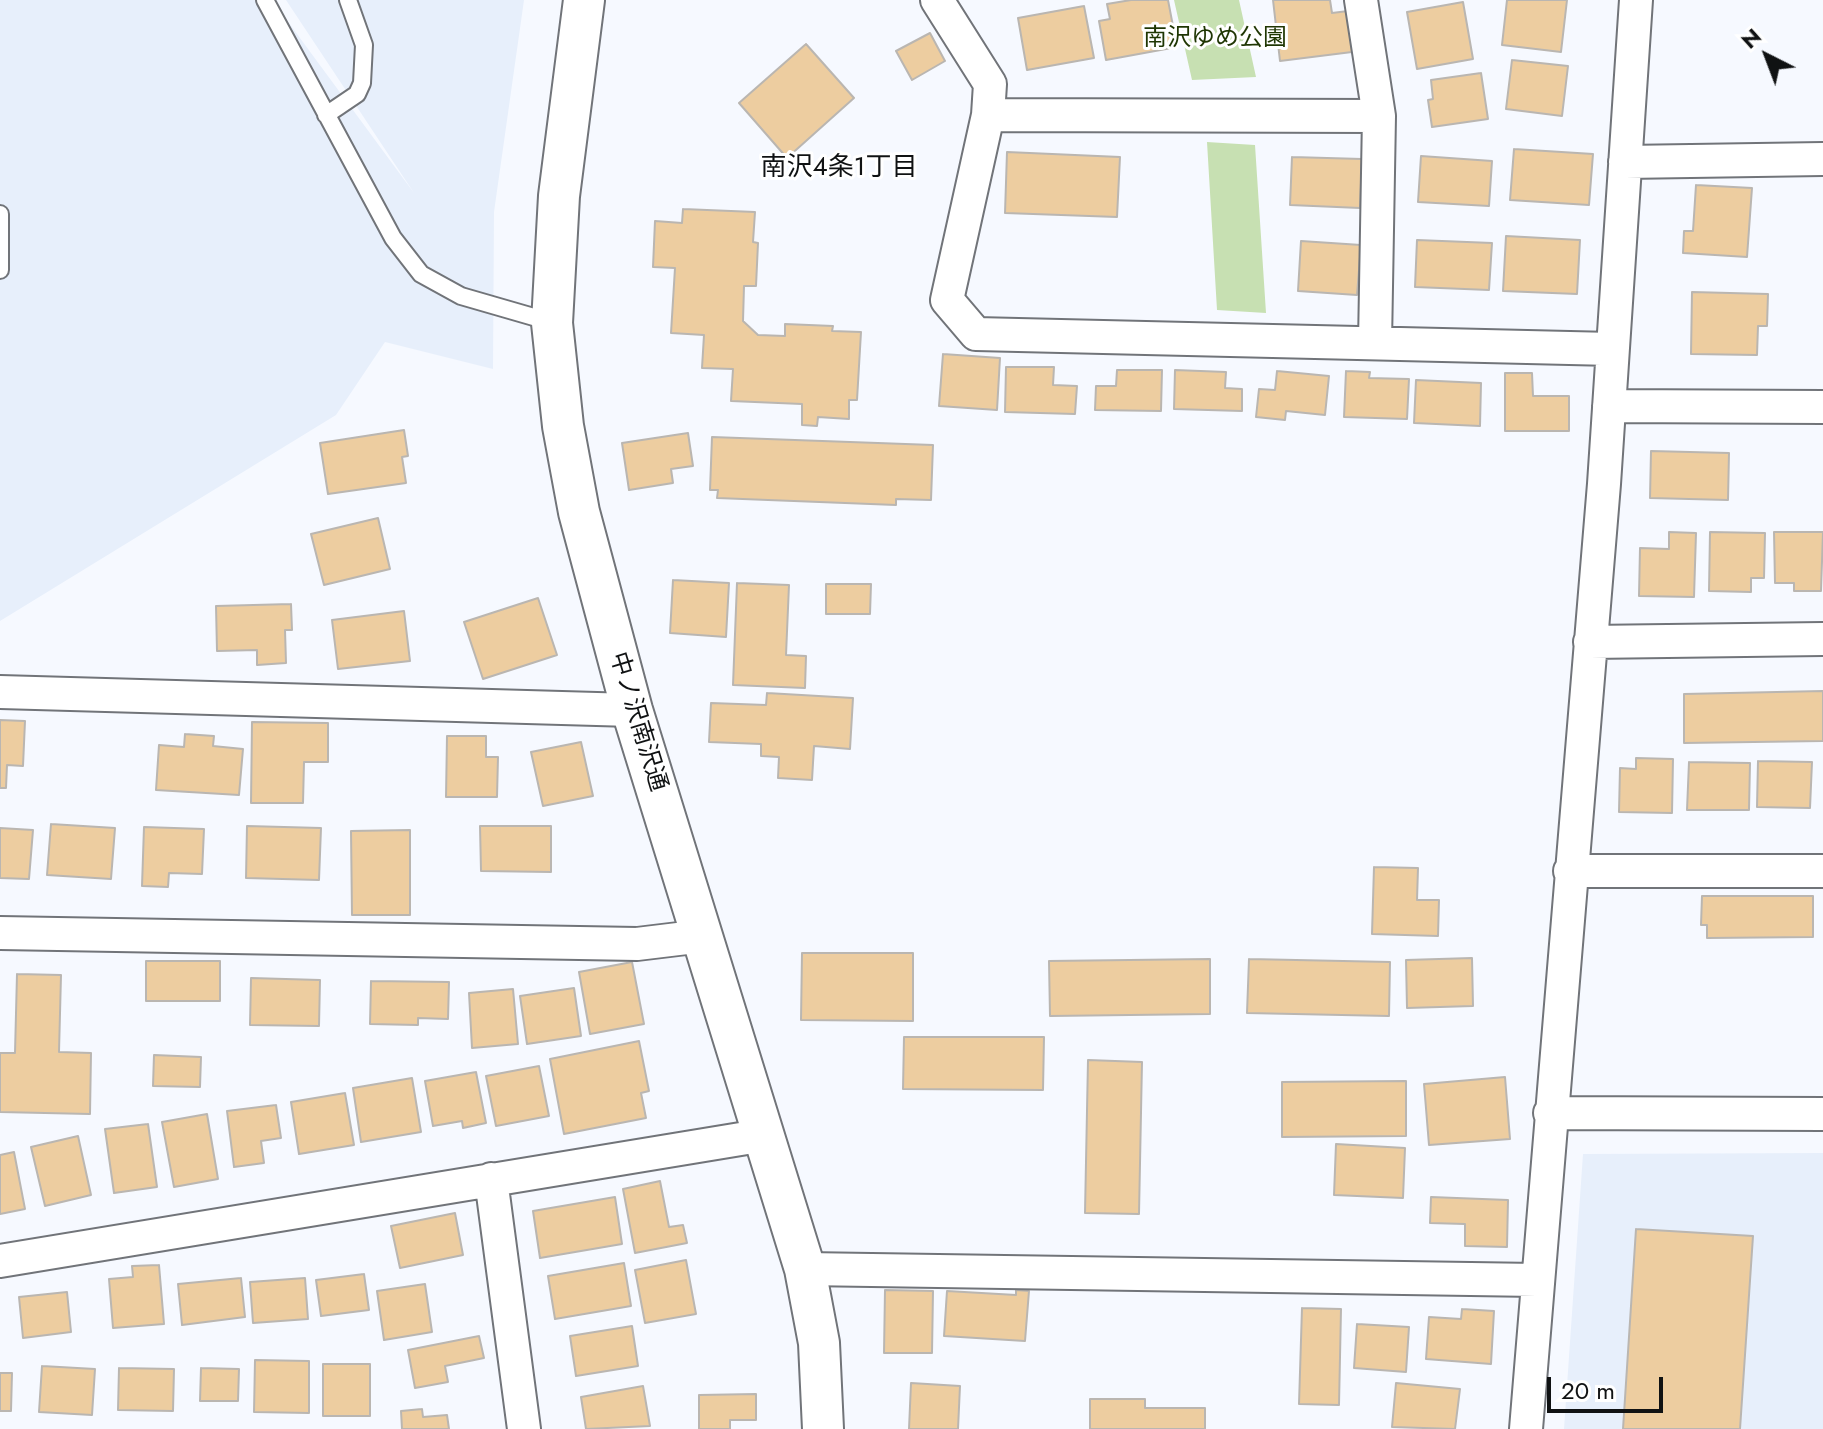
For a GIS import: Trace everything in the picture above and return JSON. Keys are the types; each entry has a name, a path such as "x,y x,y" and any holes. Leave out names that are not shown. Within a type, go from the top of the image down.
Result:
{"street":[{"name":"中ノ沢南沢通","path":"584,0 559,196 552,323 563,426 579,512 632,710 805,1269 819,1343 823,1429"},
{"path":"937,0 990,84 988,115 947,300 976,334 1612,349"},
{"path":"1361,0 1379,116 1375,343"},
{"path":"1526,1429 1609,406 1636,0"},
{"path":"988,115 1379,116"},
{"path":"1625,162 1823,159"},
{"path":"1609,406 1823,407"},
{"path":"1590,642 1823,639"},
{"path":"0,692 632,710"},
{"path":"1570,871 1823,871"},
{"path":"0,933 637,944 703,936"},
{"path":"1550,1113 1823,1114"},
{"path":"0,1261 765,1135"},
{"path":"491,1179 524,1429"},
{"path":"805,1269 1537,1280"}],"lane":[{"path":"265,0 393,238 421,274 461,296 552,323"},
{"path":"326,115 357,94 362,83 364,45 348,0"},
{"path":"0,214 0,270"}],"shaded area":[{"path":"0,0 272,0 414,193 286,0 524,0 494,212 493,369 385,342 336,415 0,621"},
{"path":"1823,1153 1823,1429 1564,1429 1583,1154"}],"green space":[{"name":"南沢ゆめ公園","path":"1174,0 1239,0 1256,77 1192,80"},
{"path":"1207,142 1255,145 1266,313 1217,310"}],"building":[{"path":"1131,0 1168,0 1177,47 1106,60 1099,21 1110,19 1107,4"},
{"path":"1273,0 1330,0 1332,13 1348,11 1352,52 1280,61"},
{"path":"1507,0 1567,0 1561,52 1502,45"},
{"path":"1463,2 1473,59 1417,69 1407,12"},
{"path":"1084,6 1094,58 1027,70 1018,18"},
{"path":"930,33 945,61 912,80 896,51"},
{"path":"806,44 854,98 787,158 739,103"},
{"path":"1512,60 1568,66 1562,116 1506,109"},
{"path":"1481,73 1488,119 1432,127 1428,100 1433,99 1431,80"},
{"path":"1514,149 1593,154 1589,205 1510,200"},
{"path":"1007,152 1120,157 1117,217 1005,213"},
{"path":"1421,156 1492,161 1489,206 1418,202"},
{"path":"1292,157 1362,159 1360,208 1290,205"},
{"path":"1696,185 1752,188 1747,257 1683,253 1684,231 1693,231"},
{"path":"683,209 755,212 753,242 758,243 756,286 744,286 743,321 758,335 785,336 785,324 833,326 832,331 861,332 857,400 849,400 849,419 818,417 817,426 802,425 802,404 731,401 733,369 702,368 704,335 671,333 675,268 653,267 655,221 682,223"},
{"path":"1506,236 1580,240 1577,294 1503,291"},
{"path":"1417,240 1492,243 1489,290 1415,287"},
{"path":"1301,241 1361,245 1357,295 1298,291"},
{"path":"1692,292 1768,294 1767,326 1758,326 1757,355 1691,354"},
{"path":"943,354 1000,358 997,410 939,406"},
{"path":"1006,367 1054,367 1053,385 1077,386 1075,414 1005,412"},
{"path":"1117,370 1162,370 1161,411 1095,410 1096,386 1116,386"},
{"path":"1175,370 1226,372 1225,388 1242,389 1242,411 1174,409"},
{"path":"1277,371 1329,376 1325,415 1286,411 1285,420 1256,417 1259,389 1275,390"},
{"path":"1346,371 1370,372 1369,378 1409,379 1407,419 1344,417"},
{"path":"1505,373 1532,373 1533,396 1569,396 1569,431 1505,431"},
{"path":"1416,380 1481,383 1480,426 1414,423"},
{"path":"404,430 408,456 402,457 406,483 328,494 320,443"},
{"path":"688,433 693,466 671,469 673,483 629,490 622,443"},
{"path":"712,437 933,445 931,500 896,499 896,505 717,498 718,490 710,490"},
{"path":"1651,451 1729,453 1728,500 1650,498"},
{"path":"378,518 390,569 324,585 311,534"},
{"path":"1669,532 1696,533 1694,597 1639,596 1640,548 1669,549"},
{"path":"1710,532 1765,533 1764,578 1751,578 1751,592 1709,591"},
{"path":"1774,532 1823,532 1821,591 1794,591 1794,583 1775,583"},
{"path":"673,580 729,583 726,637 670,633"},
{"path":"737,583 789,585 786,655 806,656 805,688 733,685"},
{"path":"826,584 871,584 870,614 826,614"},
{"path":"538,598 557,655 483,679 464,622"},
{"path":"291,604 292,630 285,630 286,663 257,665 257,650 217,651 216,606"},
{"path":"404,611 410,661 338,669 332,620"},
{"path":"1823,691 1823,741 1684,743 1684,694"},
{"path":"767,693 853,698 850,749 814,746 812,780 778,778 779,757 761,756 761,744 709,742 711,703 766,705"},
{"path":"0,720 25,721 23,766 7,765 6,788 0,788"},
{"path":"252,722 328,723 328,762 304,762 303,803 251,803"},
{"path":"185,734 214,736 213,746 243,749 239,795 156,790 159,745 184,747"},
{"path":"447,736 486,736 486,757 498,757 497,797 446,797"},
{"path":"581,742 593,796 543,806 531,752"},
{"path":"1636,758 1673,759 1672,813 1619,812 1620,768 1636,769"},
{"path":"1758,761 1812,762 1810,808 1757,807"},
{"path":"1689,762 1750,763 1749,810 1687,810"},
{"path":"51,824 115,828 111,879 47,875"},
{"path":"247,826 321,828 319,880 246,878"},
{"path":"480,826 551,826 551,872 481,871"},
{"path":"144,827 204,829 202,874 169,873 168,887 142,886"},
{"path":"0,828 33,830 29,879 0,878"},
{"path":"410,830 410,915 352,915 351,831"},
{"path":"1374,867 1418,868 1417,900 1439,900 1438,936 1372,934"},
{"path":"1702,896 1813,896 1813,937 1707,938 1707,925 1701,925"},
{"path":"802,953 913,953 913,1021 801,1020"},
{"path":"1472,958 1473,1006 1407,1008 1406,960"},
{"path":"1210,959 1210,1014 1050,1016 1049,961"},
{"path":"1249,959 1390,962 1389,1016 1247,1013"},
{"path":"146,961 220,961 220,1001 146,1001"},
{"path":"632,962 644,1024 590,1034 579,972"},
{"path":"17,974 61,975 59,1052 91,1053 90,1114 0,1112 0,1053 15,1053"},
{"path":"251,978 320,980 319,1026 250,1025"},
{"path":"371,981 449,982 448,1019 418,1018 418,1025 370,1024"},
{"path":"574,988 581,1036 527,1044 520,996"},
{"path":"513,989 518,1044 472,1048 469,993"},
{"path":"904,1037 1044,1037 1043,1090 903,1089"},
{"path":"639,1041 649,1091 641,1093 646,1118 564,1134 550,1059"},
{"path":"154,1055 201,1057 200,1087 153,1086"},
{"path":"1088,1060 1142,1062 1139,1214 1085,1213"},
{"path":"539,1066 549,1116 496,1126 486,1076"},
{"path":"476,1072 486,1123 463,1128 462,1121 433,1126 425,1081"},
{"path":"1505,1077 1510,1139 1429,1145 1424,1084"},
{"path":"412,1078 421,1132 361,1142 353,1088"},
{"path":"1406,1081 1406,1136 1282,1137 1282,1082"},
{"path":"345,1093 354,1145 299,1154 291,1102"},
{"path":"276,1105 281,1138 261,1141 264,1163 234,1167 227,1111"},
{"path":"207,1114 218,1179 174,1187 162,1122"},
{"path":"148,1124 157,1187 114,1193 105,1129"},
{"path":"78,1136 91,1195 45,1206 31,1147"},
{"path":"1336,1144 1405,1148 1403,1198 1334,1195"},
{"path":"14,1152 25,1209 0,1214 0,1155"},
{"path":"660,1181 669,1227 683,1225 687,1243 635,1253 623,1189"},
{"path":"615,1197 622,1244 540,1258 533,1211"},
{"path":"1431,1197 1508,1200 1507,1247 1465,1246 1465,1224 1430,1223"},
{"path":"455,1213 463,1255 400,1268 391,1226"},
{"path":"1636,1229 1753,1236 1740,1429 1623,1429"},
{"path":"686,1260 696,1314 645,1323 635,1270"},
{"path":"624,1263 631,1306 555,1319 548,1276"},
{"path":"159,1265 164,1324 113,1328 109,1279 133,1277 132,1266"},
{"path":"364,1274 369,1310 321,1316 316,1280"},
{"path":"241,1278 245,1317 182,1325 178,1284"},
{"path":"305,1278 308,1319 253,1323 250,1282"},
{"path":"425,1284 432,1332 384,1340 377,1291"},
{"path":"885,1290 933,1291 932,1353 884,1353"},
{"path":"1016,1290 1029,1291 1025,1341 944,1336 947,1291 1016,1295"},
{"path":"67,1292 71,1332 23,1338 19,1297"},
{"path":"1302,1308 1341,1309 1339,1405 1299,1404"},
{"path":"1462,1309 1494,1311 1491,1364 1426,1359 1429,1317 1461,1319"},
{"path":"1357,1324 1409,1327 1406,1372 1354,1368"},
{"path":"632,1326 638,1366 576,1376 570,1336"},
{"path":"479,1336 484,1358 445,1366 448,1382 415,1388 408,1350"},
{"path":"255,1360 309,1361 309,1413 254,1412"},
{"path":"323,1364 370,1364 370,1416 323,1416"},
{"path":"42,1366 95,1369 92,1415 39,1412"},
{"path":"119,1368 174,1369 173,1411 118,1410"},
{"path":"201,1368 239,1369 238,1401 200,1401"},
{"path":"0,1373 12,1373 11,1411 0,1411"},
{"path":"911,1383 960,1386 958,1429 909,1429"},
{"path":"1396,1383 1460,1389 1455,1429 1392,1427"},
{"path":"643,1386 650,1426 586,1429 581,1397"},
{"path":"756,1394 756,1420 730,1420 730,1429 699,1429 699,1395"},
{"path":"1090,1399 1145,1399 1145,1408 1205,1408 1205,1429 1090,1429"},
{"path":"422,1409 423,1417 447,1415 449,1429 402,1429 401,1411"}],"district":[{"name":"南沢4条1丁目","path":"839,169"}]}
